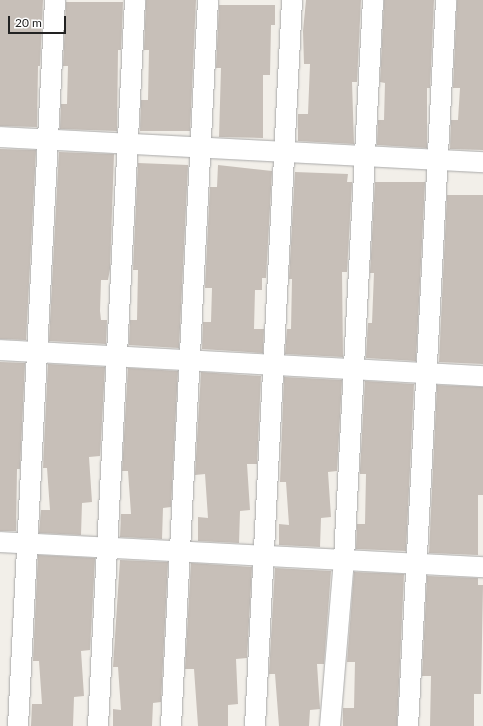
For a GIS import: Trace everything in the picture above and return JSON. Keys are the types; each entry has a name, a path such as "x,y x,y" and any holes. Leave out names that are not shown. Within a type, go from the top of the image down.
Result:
{"street":[{"path":"18,726 55,0"},
{"path":"98,726 135,0"},
{"path":"171,726 208,0"},
{"path":"255,726 262,555 292,0"},
{"path":"330,726 344,560 373,0"},
{"path":"408,726 446,0"},
{"path":"0,137 483,162"},
{"path":"0,350 116,355 483,376"},
{"path":"0,542 483,567"}],"building":[{"path":"0,0 43,0 40,66 38,66 37,127 0,126"},
{"path":"146,0 196,0 190,131 140,131 141,100 148,100 149,50 144,50"},
{"path":"306,0 361,0 357,82 352,82 354,144 298,141 298,114 308,114 310,64 304,64 303,31"},
{"path":"384,0 434,0 430,88 427,88 427,148 377,145 378,120 384,120 385,83 380,82"},
{"path":"457,0 483,0 483,150 450,149 451,120 458,120 460,88 453,88"},
{"path":"66,2 123,2 121,50 118,50 117,131 60,129 61,104 67,104 68,66 63,66"},
{"path":"219,5 275,5 275,25 271,25 270,75 263,75 263,138 219,137 221,68 216,68"},
{"path":"0,149 36,150 26,340 0,339"},
{"path":"59,152 114,154 110,269 108,280 101,280 100,311 101,320 107,320 106,344 49,341"},
{"path":"138,163 188,165 179,348 129,345 130,320 137,320 138,270 133,270"},
{"path":"218,165 272,171 266,278 262,278 262,290 255,290 254,329 264,329 263,353 202,349 203,322 211,322 212,288 205,288 210,187 217,187"},
{"path":"295,172 348,174 347,182 352,182 347,272 342,272 343,357 285,354 287,329 291,329 292,279 289,279"},
{"path":"375,182 425,182 416,361 366,358 368,323 372,323 374,273 370,273"},
{"path":"447,195 483,195 483,364 439,362"},
{"path":"0,362 25,363 20,469 17,469 16,531 0,531"},
{"path":"48,364 105,367 100,456 89,457 92,502 82,503 81,535 39,533 41,510 50,510 47,468 43,468"},
{"path":"128,368 178,371 171,507 163,508 162,539 120,537 121,514 131,514 128,471 122,471"},
{"path":"201,372 261,376 257,464 247,464 250,510 240,511 239,543 198,541 198,517 208,518 205,474 195,475"},
{"path":"284,377 342,380 337,471 328,472 331,517 321,518 320,547 279,545 279,524 289,525 286,482 280,482"},
{"path":"365,381 414,384 406,551 356,549 357,524 365,524 366,474 360,474 360,470"},
{"path":"437,385 483,387 483,495 478,495 478,555 429,553"},
{"path":"38,555 95,558 90,650 81,651 84,696 74,697 73,726 31,726 32,704 42,704 39,661 33,661"},
{"path":"120,560 168,562 161,702 153,703 152,726 113,726 113,709 121,710 118,667 113,667"},
{"path":"191,563 252,567 247,658 236,659 238,704 228,705 228,726 198,726 194,669 185,669"},
{"path":"275,568 331,571 324,664 317,664 320,709 310,710 309,726 279,726 275,674 269,674"},
{"path":"354,572 404,574 397,726 343,726 343,708 354,708 355,662 347,662"},
{"path":"427,576 478,578 478,585 483,585 481,694 474,694 474,726 430,726 431,676 422,676"}]}
